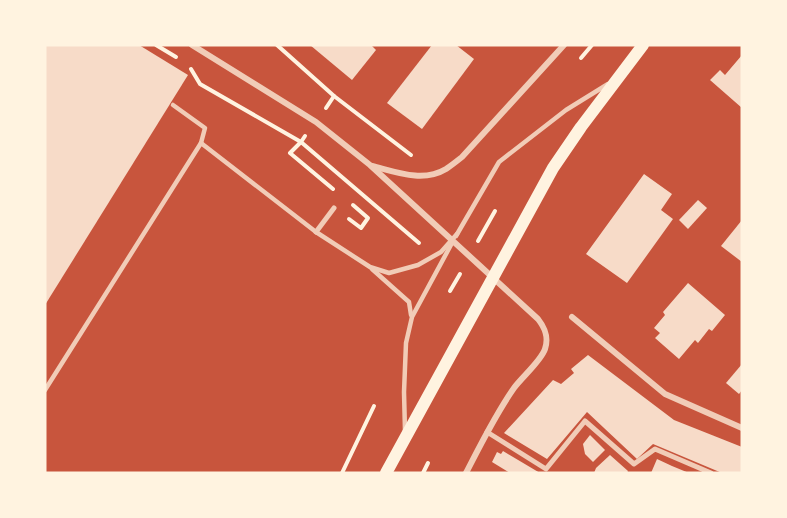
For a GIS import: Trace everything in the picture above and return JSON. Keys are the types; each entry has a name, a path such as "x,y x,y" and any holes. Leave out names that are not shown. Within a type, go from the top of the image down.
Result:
{"main road":[{"path":"386,473 553,168 643,45"}],"street":[{"path":"192,45 316,122 370,165 544,327 547,339 545,350 515,386 487,432 466,473"},
{"path":"370,165 411,176 424,176 444,170 462,157 564,45"},
{"path":"316,232 334,208"},
{"path":"572,316 665,394 742,428"},
{"path":"487,432 546,469 585,421 634,464 655,449 711,473"}],"lane":[{"path":"406,437 404,392 406,343 411,317 499,162 566,110 618,77"},
{"path":"45,390 201,143 205,128 173,105"},
{"path":"201,143 316,232 370,267 409,302 411,317"},
{"path":"370,267 389,273 418,265 441,252 457,234"}],"path":[{"path":"277,45 334,96 412,156"},
{"path":"200,84 301,142 290,153"},
{"path":"401,228 426,250"},
{"path":"452,272 460,279"},
{"path":"342,473 374,406"},
{"path":"423,473 428,463"}],"building":[{"path":"45,45 139,45 188,75 45,305"},
{"path":"310,45 371,45 376,50 352,80"},
{"path":"432,45 456,45 474,59 422,129 387,103"},
{"path":"742,55 742,108 710,80 720,70 725,75"},
{"path":"644,174 672,194 661,210 673,219 627,283 586,254"},
{"path":"698,200 707,208 688,229 679,220"},
{"path":"742,220 742,262 721,246"},
{"path":"688,283 725,315 698,343 695,340 679,359 655,338 660,333 654,328 665,315 663,312"},
{"path":"588,355 674,420 742,447 742,473 722,473 653,444 637,459 587,412 547,459 504,433 553,380 561,384 574,373 571,369"},
{"path":"742,364 742,390 739,394 726,383"},
{"path":"590,435 605,450 593,462 585,454 583,444"},
{"path":"503,451 540,473 510,473 492,462 497,452 501,454"},
{"path":"610,455 628,471 627,473 594,473 596,468"},
{"path":"657,459 672,466 689,473 651,473"}]}
